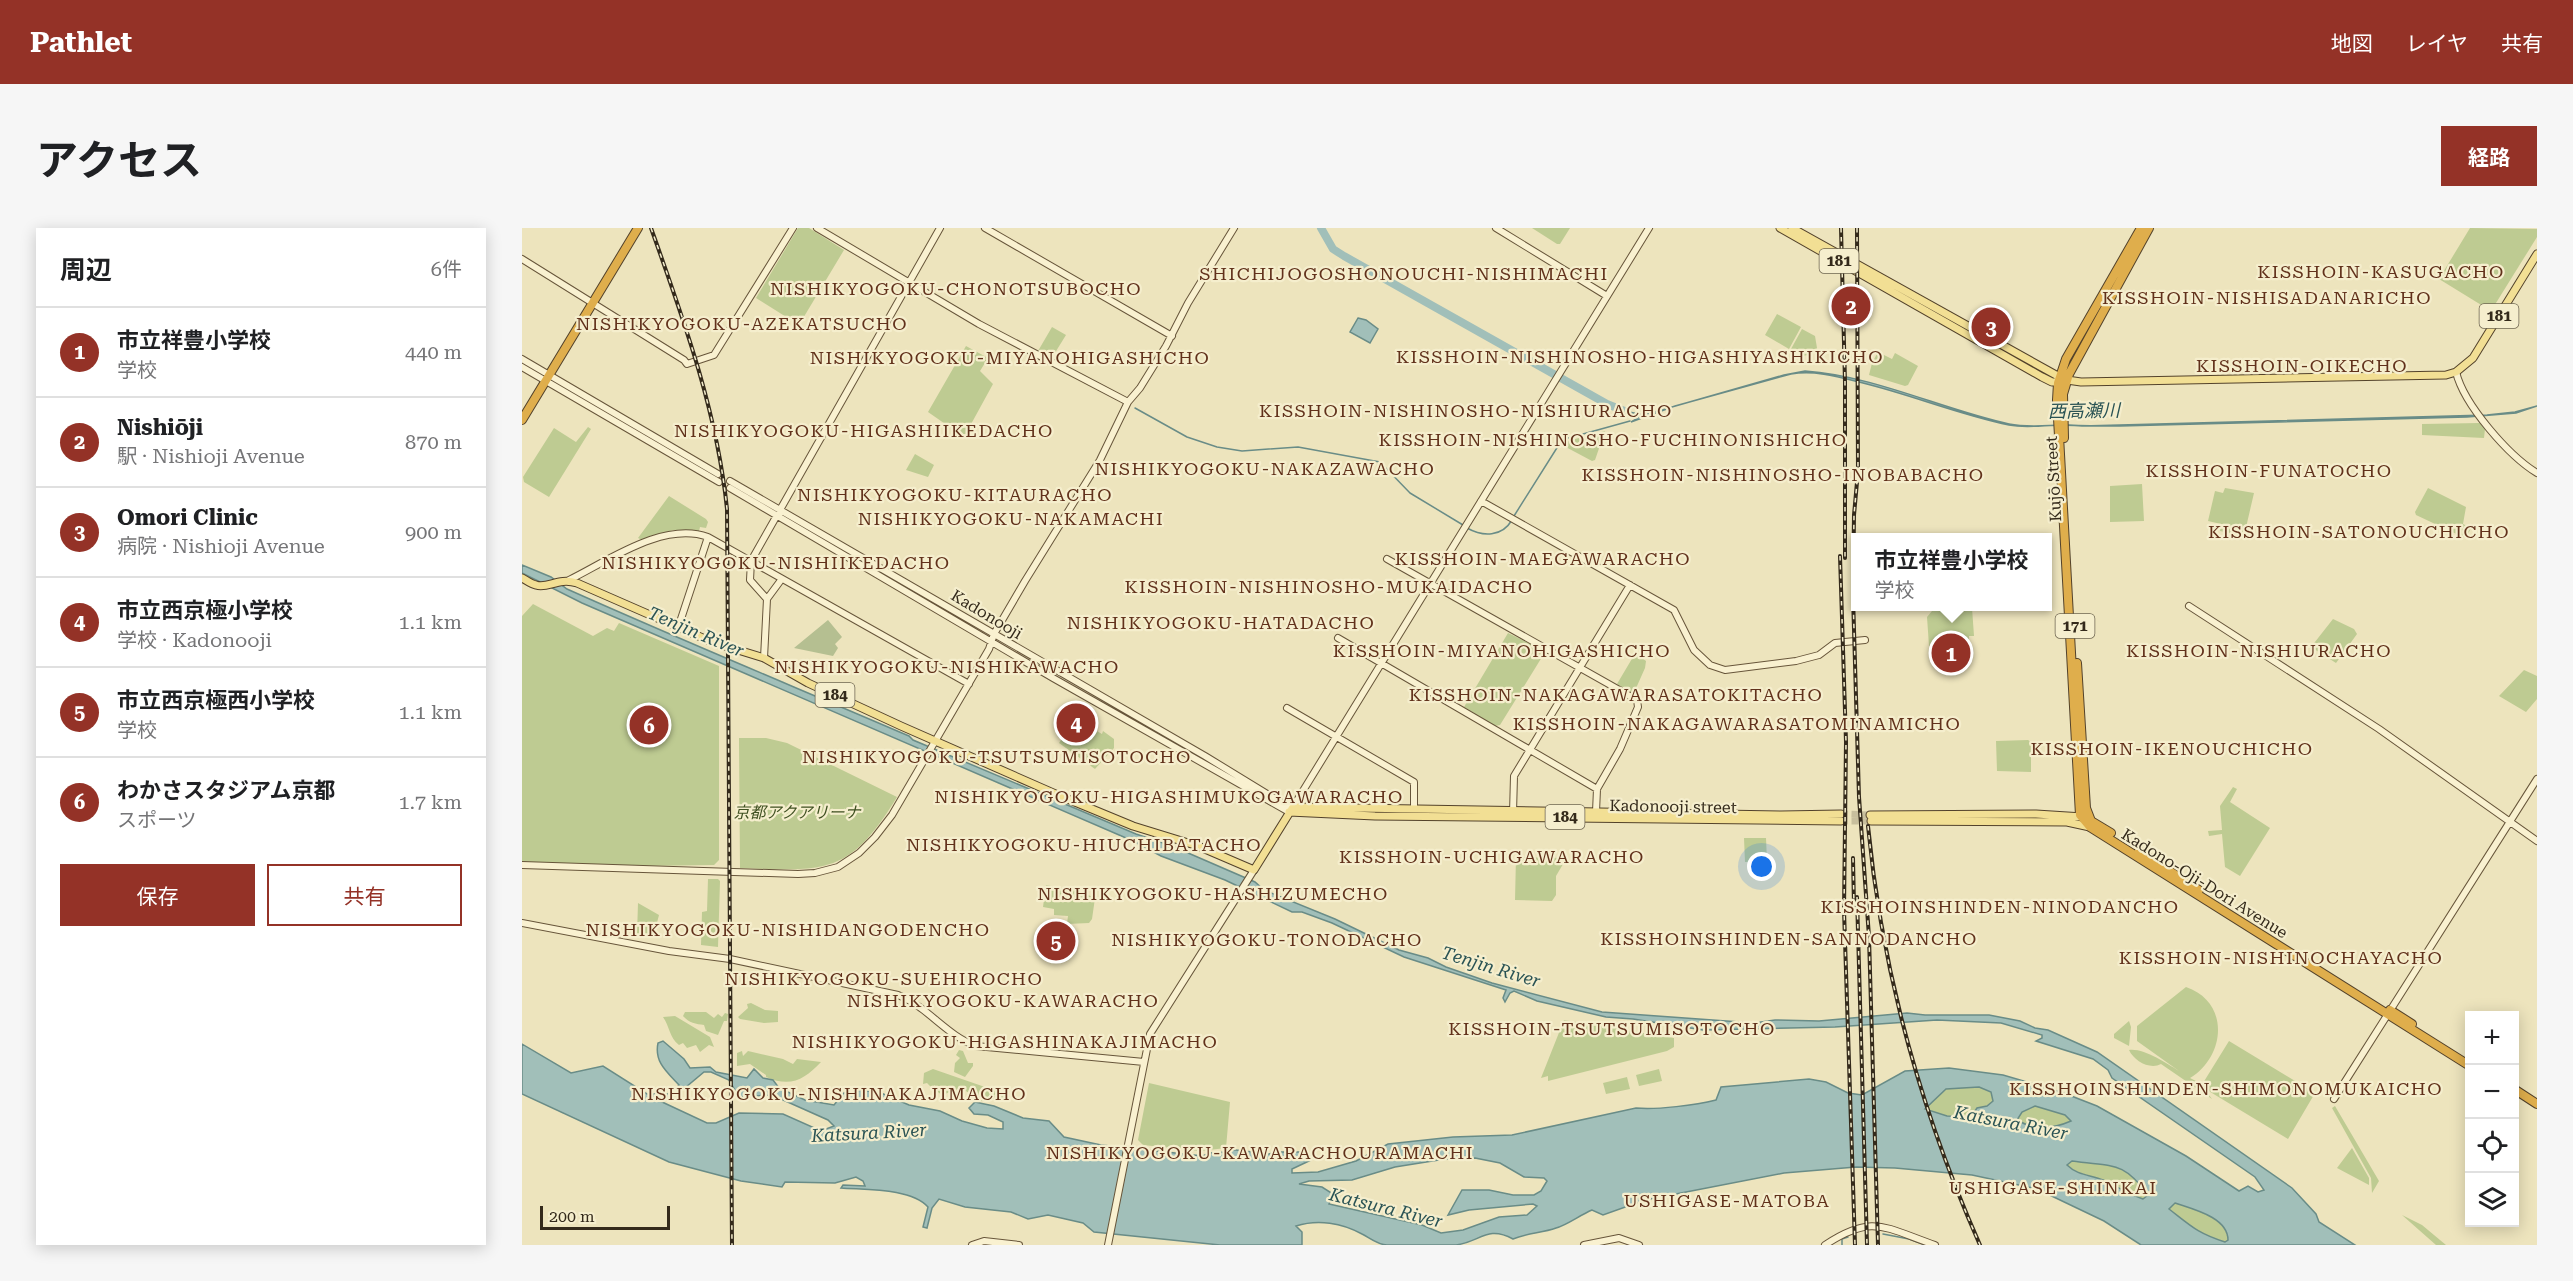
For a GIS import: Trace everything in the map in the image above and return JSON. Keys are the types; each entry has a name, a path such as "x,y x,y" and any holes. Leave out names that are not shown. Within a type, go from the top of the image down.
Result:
{"highway":[{"path":"522,420 638,228"},
{"path":"593,303 643,228"},
{"name":"Kujō Street","path":"2091,824 2083,812 2059,379 2066,359 2141,228"},
{"name":"Kujō Street","path":"2061,427 2063,394 2074,363 2149,228"},
{"name":"Kadono-Oji-Dori Avenue","path":"2091,824 2468,1065"},
{"name":"Kadono-Oji-Dori Avenue","path":"2388,1012 2465,1058"},
{"path":"2519,1092 2537,1104"},
{"path":"2519,1098 2537,1109"}],"main road":[{"name":"181","path":"1780,228 2027,369 2067,380"},
{"name":"181","path":"1791,228 2059,379"},
{"name":"181","path":"2456,372 2477,353 2537,254"},
{"path":"2067,380 2446,375 2456,372"},
{"path":"522,578 543,586 565,580"},
{"name":"184","path":"565,580 721,645 764,658 808,683 934,743 1101,813 1198,846 1253,872"},
{"path":"1253,872 1291,810"},
{"name":"Kadonooji street","path":"1291,810 1414,813 1841,818 1596,812 1554,814"},
{"path":"2083,812 1871,818 2091,824"},
{"path":"2067,822 2075,821 2083,812"}],"street":[{"path":"522,259 687,364 714,355 793,228"},
{"path":"817,228 1020,346 1128,402"},
{"path":"767,599 750,580 751,561 940,228"},
{"path":"985,228 1172,336"},
{"path":"522,865 798,874 826,871 852,859 875,837 892,815 993,642 994,634 1041,553 1100,460 1128,402 1140,388 1172,336 1188,303 1234,228"},
{"path":"1496,228 1607,296"},
{"path":"1291,810 1649,228"},
{"path":"522,359 718,478"},
{"path":"522,367 549,376"},
{"path":"2456,372 2462,390 2484,420 2513,456 2537,473"},
{"name":"Kadonooji","path":"730,485 993,642 1291,810"},
{"path":"1481,501 1674,610 1700,658 1710,665 1725,669 1796,661 1819,656 1835,643 1865,640"},
{"name":"Kadonooji","path":"778,513 1205,756 1291,810"},
{"path":"565,580 636,546 672,533 692,532 708,537 969,684"},
{"path":"678,628 708,537"},
{"path":"1387,559 1637,700 1638,707 1620,749 1598,789 1596,812"},
{"path":"764,658 767,599 781,580"},
{"path":"1513,813 1514,777 1630,585"},
{"path":"2189,606 2373,725 2537,841"},
{"path":"1338,638 1598,789"},
{"path":"1287,708 1414,782 1414,813"},
{"path":"2334,1099 2537,779"},
{"path":"1108,1245 1150,1034 1253,872"},
{"path":"522,923 669,951 733,960 780,972 898,995 919,1004 964,1041 976,1046 1143,1064"},
{"path":"1825,1245 1852,1228 1880,1226 1935,1245"},
{"path":"1584,1245 1619,1238 1639,1245"},
{"path":"972,1245 984,1241 1019,1245"}],"green space":[{"path":"798,228 809,228 844,250 799,325 756,298"},
{"path":"1532,228 1570,228 1560,244 1557,244"},
{"path":"2470,228 2537,229 2537,237 2491,311 2439,279"},
{"path":"1777,314 1801,327 1789,349 1765,335"},
{"path":"1052,327 1066,335 1053,356 1048,357 1038,351"},
{"path":"1802,329 1815,336 1817,348 1813,354 1803,356 1791,349"},
{"path":"966,346 988,358 980,371 993,384 964,437 928,412"},
{"path":"1878,352 1892,359 1895,353 1918,366 1908,385 1869,375"},
{"path":"2480,423 2485,429 2484,438 2422,435 2422,424"},
{"path":"588,427 591,429 549,497 524,482 523,477 554,428 576,442"},
{"path":"1605,431 1595,460 1592,461 1562,445 1564,442"},
{"path":"915,454 934,465 928,477 906,470"},
{"path":"2142,484 2144,521 2110,522 2110,486"},
{"path":"2225,488 2254,493 2244,536 2220,531 2221,524 2208,521 2215,491 2223,493"},
{"path":"2428,488 2466,507 2463,524 2471,528 2465,538 2416,515 2415,512"},
{"path":"669,496 706,519 708,522 706,528 700,527 699,531 673,530 642,540 638,538"},
{"path":"533,604 593,636 607,628 614,631 619,623 719,666 719,860 714,865 638,866 522,862 522,616"},
{"path":"1932,611 1972,611 1974,636 1969,636 1969,643 1929,646 1927,617"},
{"path":"2333,619 2354,629 2357,634 2336,663 2311,647"},
{"path":"828,620 842,637 835,644 838,648 833,656 794,648"},
{"path":"1508,633 1543,650 1542,657 1500,725 1495,726 1464,707"},
{"path":"1637,654 1646,661 1633,695 1617,684"},
{"path":"2524,670 2537,676 2537,699 2526,712 2499,696"},
{"path":"1076,719 1102,734 1103,731 1114,739 1114,748 1095,769 1059,743"},
{"name":"京都アクアリーナ","path":"739,738 766,738 787,743 897,797 864,842 849,855 832,863 814,868 740,868"},
{"path":"2028,740 2031,742 2031,772 1997,771 1996,741"},
{"path":"2233,787 2237,789 2230,802 2270,828 2240,876 2225,867 2222,834 2209,836 2208,831 2222,830 2220,806"},
{"path":"1744,838 1766,838 1767,861 1745,862"},
{"path":"1516,857 1566,859 1556,876 1556,895 1552,901 1515,900"},
{"path":"708,879 720,881 718,947 701,945 702,912 707,911"},
{"path":"1046,885 1079,891 1095,898 1092,919 1089,923 1067,924 1068,916 1054,915 1054,909 1043,907"},
{"path":"638,903 659,915 653,938 637,935"},
{"path":"2186,987 2200,994 2210,1004 2216,1017 2218,1030 2211,1057 2190,1078 2200,1083 2212,1099 2161,1064 2152,1066 2138,1061 2129,1050 2141,1051 2179,1071 2137,1041 2137,1026"},
{"path":"751,1003 765,1010 778,1011 778,1022 764,1023 740,1019 738,1017 748,1008 747,1004"},
{"path":"685,1012 706,1012 714,1018 718,1014 722,1017 725,1013 728,1014 727,1021 724,1021 718,1035 706,1031 704,1025 688,1020 683,1016"},
{"path":"675,1016 710,1037 714,1047 709,1045 700,1052 696,1045 687,1048 683,1043 679,1045 673,1039 663,1017"},
{"path":"1564,1020 1674,1038 1674,1047 1667,1051 1548,1081 1548,1076 1541,1078"},
{"path":"2129,1021 2131,1027 2129,1046 2114,1038 2114,1034"},
{"path":"2229,1041 2315,1093 2288,1139 2207,1090 2208,1087 2203,1083"},
{"path":"959,1050 963,1051 968,1063 973,1063 965,1077 954,1072 955,1063 960,1058 956,1055"},
{"path":"742,1051 743,1056 748,1051 783,1059 793,1064 797,1059 821,1062 803,1077 783,1082 766,1077 750,1064 737,1066 737,1053"},
{"path":"933,1069 1008,1095 1009,1098 1005,1102 994,1099 982,1101 961,1088 942,1095 935,1090 935,1085 932,1088 927,1083 923,1084 924,1073"},
{"path":"1659,1069 1662,1081 1639,1086 1636,1075"},
{"path":"1627,1077 1630,1089 1606,1094 1603,1083"},
{"path":"1149,1083 1230,1102 1226,1148 1200,1151 1143,1145 1138,1140"},
{"path":"1979,1087 1991,1092 1993,1101 1987,1106 1977,1108 1971,1117 1947,1116 1925,1109 1946,1089"},
{"path":"2035,1106 2065,1115 2072,1121 2044,1128 2030,1126 2017,1120 2022,1112"},
{"path":"2335,1106 2379,1181 2372,1193 2371,1178 2332,1108"},
{"path":"2352,1148 2369,1178 2369,1185 2337,1168"},
{"path":"2072,1161 2116,1167 2131,1176 2148,1196 2143,1199 2075,1170 2067,1165"},
{"path":"2175,1203 2199,1211 2216,1220 2226,1233 2228,1241 2207,1235 2188,1225 2168,1209"},
{"path":"2402,1215 2422,1225 2446,1245 2436,1245"}],"water":[{"path":"1358,318 1366,320 1378,329 1370,343 1350,332"},
{"path":"1805,371 1857,379 2009,424 2043,426 2024,427 2009,425 1972,416 1863,383 1809,373 1791,374 1690,402 1784,375"},
{"path":"2537,406 2516,413 2467,417 2090,426 2487,415 2515,412"},
{"path":"1673,407 1631,422 1640,416 1619,410 1644,415"},
{"name":"Katsura River","path":"522,565 551,577 567,589 909,736 913,740 1255,882 1264,890 1335,919 1399,950 1428,958 1446,967 1492,983 1602,1012 1754,1023 1775,1020 1819,1021 1907,1013 1989,1015 2020,1021 2035,1028 2048,1030 2097,1052 2292,1188 2316,1214 2319,1222 2355,1245 2141,1245 2104,1221 2037,1189 1972,1175 1856,1167 1784,1173 1645,1200 1603,1215 1592,1210 1560,1227 1513,1239 1504,1235 1490,1234 1456,1245 1384,1245 1346,1227 1330,1223 1313,1223 1296,1226 1302,1232 1302,1245 1220,1245 1094,1232 1083,1223 1048,1215 1028,1219 1011,1212 965,1207 939,1199 932,1208 927,1228 923,1227 928,1207 911,1196 888,1191 841,1188 843,1185 865,1186 863,1181 856,1177 835,1183 785,1182 782,1187 741,1181 669,1162 522,1094 522,1044 571,1073 603,1066 647,1094 670,1094 679,1085 666,1071 658,1056 658,1043 663,1041 684,1059 690,1068 710,1067 716,1072 747,1078 754,1069 763,1078 773,1080 779,1088 805,1100 834,1105 844,1093 862,1090 881,1093 909,1105 940,1111 962,1121 987,1128 1003,1129 1003,1122 988,1115 974,1114 969,1108 975,1102 994,1106 1023,1118 1049,1121 1064,1137 1101,1145 1203,1156 1209,1153 1228,1152 1228,1149 1269,1154 1304,1152 1310,1156 1311,1160 1292,1169 1292,1173 1318,1172 1356,1161 1388,1144 1453,1137 1512,1135 1636,1108 1665,1108 1708,1102 1716,1100 1721,1087 1809,1079 1826,1082 1848,1093 1862,1095 1905,1071 1949,1068 2003,1075 2061,1092 2097,1106 2186,1156 2239,1191 2248,1186 2258,1192 2264,1190 2255,1177 2112,1078 2108,1070 2093,1059 2036,1041 2042,1038 2042,1035 2001,1023 1937,1020 1835,1027 1703,1030 1606,1017 1537,1001 1514,991 1510,993 1505,1002 1503,998 1506,990 1404,957 1332,923 1302,912 1292,912 1225,880 1161,856 1133,841 582,603 522,573","holes":["704,1072 711,1072 729,1080 739,1097 772,1095 828,1120 834,1126 821,1131 783,1114 739,1113 716,1123 707,1123 660,1101 671,1097 680,1087 686,1087","1979,1087 1991,1092 1993,1101 1987,1106 1977,1108 1971,1117 1947,1116 1925,1109 1946,1089","2035,1106 2065,1115 2071,1121 2038,1127 2017,1120 2022,1112","1475,1158 1500,1163 1524,1177 1544,1178 1547,1181 1541,1191 1534,1195 1513,1195 1489,1190 1462,1190 1448,1215 1469,1210 1533,1204 1537,1206 1527,1215 1499,1217 1463,1230 1441,1233 1422,1225 1329,1204 1333,1194 1322,1187 1299,1184 1309,1181 1352,1180 1395,1167 1445,1159","2072,1161 2116,1167 2131,1176 2148,1195 2143,1199 2103,1180 2075,1171 2067,1165","2175,1203 2208,1215 2222,1225 2228,1240 2225,1242 2195,1228 2169,1209"]}],"waterway":[{"path":"1321,228 1333,249 1344,256 1607,404 1627,412"},
{"path":"1135,408 1187,437 1217,447 1242,451 1298,447 1380,462 1410,493 1463,525"},
{"path":"1514,516 1560,443 1565,439 1630,421"},
{"path":"1467,528 1479,533 1492,534 1503,530 1512,520"},
{"path":"1883,1234 1925,1245"},
{"path":"1842,1245 1842,1239 1848,1237"}],"tunnel":[{"path":"1841,814 1870,815"},
{"path":"1841,821 1871,821"}],"railway":[{"path":"651,228 698,367 716,437 727,509 732,1245"},
{"path":"1841,228 1845,382 1845,558"},
{"path":"1854,533 1858,471 1857,228"},
{"path":"1840,556 1846,742 1844,910 1855,1245"},
{"path":"1853,611 1859,797 1869,937 1878,1245"},
{"path":"1868,826 1883,934 1907,1040 1940,1144 1980,1245"},
{"path":"1853,858 1854,906"},
{"path":"1857,897 1867,1245"}],"place":[{"name":"Nishiōji","path":"1851,306"},
{"name":"Omori Clinic","path":"1991,327"},
{"name":"市立祥豊小学校","path":"1951,653"},
{"name":"市立西京極小学校","path":"1076,723"},
{"name":"わかさスタジアム京都","path":"649,725"},
{"name":"市立西京極西小学校","path":"1056,941"}],"district":[{"name":"KISSHOIN-KASUGACHO","path":"2381,272"},
{"name":"SHICHIJOGOSHONOUCHI-NISHIMACHI","path":"1404,274"},
{"name":"NISHIKYOGOKU-CHONOTSUBOCHO","path":"956,289"},
{"name":"KISSHOIN-NISHISADANARICHO","path":"2267,298"},
{"name":"NISHIKYOGOKU-AZEKATSUCHO","path":"742,324"},
{"name":"KISSHOIN-NISHINOSHO-HIGASHIYASHIKICHO","path":"1640,357"},
{"name":"NISHIKYOGOKU-MIYANOHIGASHICHO","path":"1010,358"},
{"name":"KISSHOIN-OIKECHO","path":"2302,366"},
{"name":"KISSHOIN-NISHINOSHO-NISHIURACHO","path":"1466,411"},
{"name":"NISHIKYOGOKU-HIGASHIIKEDACHO","path":"864,431"},
{"name":"KISSHOIN-NISHINOSHO-FUCHINONISHICHO","path":"1613,440"},
{"name":"NISHIKYOGOKU-NAKAZAWACHO","path":"1265,469"},
{"name":"KISSHOIN-FUNATOCHO","path":"2269,471"},
{"name":"KISSHOIN-NISHINOSHO-INOBABACHO","path":"1783,475"},
{"name":"NISHIKYOGOKU-KITAURACHO","path":"955,495"},
{"name":"NISHIKYOGOKU-NAKAMACHI","path":"1011,519"},
{"name":"KISSHOIN-SATONOUCHICHO","path":"2359,532"},
{"name":"KISSHOIN-MAEGAWARACHO","path":"1543,559"},
{"name":"NISHIKYOGOKU-NISHIIKEDACHO","path":"776,563"},
{"name":"KISSHOIN-NISHINOSHO-MUKAIDACHO","path":"1329,587"},
{"name":"NISHIKYOGOKU-HATADACHO","path":"1221,623"},
{"name":"KISSHOIN-MIYANOHIGASHICHO","path":"1502,651"},
{"name":"KISSHOIN-NISHIURACHO","path":"2259,651"},
{"name":"NISHIKYOGOKU-NISHIKAWACHO","path":"947,667"},
{"name":"KISSHOIN-NAKAGAWARASATOKITACHO","path":"1616,695"},
{"name":"KISSHOIN-NAKAGAWARASATOMINAMICHO","path":"1737,724"},
{"name":"KISSHOIN-IKENOUCHICHO","path":"2172,749"},
{"name":"NISHIKYOGOKU-TSUTSUMISOTOCHO","path":"997,757"},
{"name":"NISHIKYOGOKU-HIGASHIMUKOGAWARACHO","path":"1169,797"},
{"name":"NISHIKYOGOKU-HIUCHIBATACHO","path":"1084,845"},
{"name":"KISSHOIN-UCHIGAWARACHO","path":"1492,857"},
{"name":"NISHIKYOGOKU-HASHIZUMECHO","path":"1213,894"},
{"name":"KISSHOINSHINDEN-NINODANCHO","path":"2000,907"},
{"name":"NISHIKYOGOKU-NISHIDANGODENCHO","path":"788,930"},
{"name":"KISSHOINSHINDEN-SANNODANCHO","path":"1789,939"},
{"name":"NISHIKYOGOKU-TONODACHO","path":"1267,940"},
{"name":"KISSHOIN-NISHINOCHAYACHO","path":"2281,958"},
{"name":"NISHIKYOGOKU-SUEHIROCHO","path":"884,979"},
{"name":"NISHIKYOGOKU-KAWARACHO","path":"1003,1001"},
{"name":"KISSHOIN-TSUTSUMISOTOCHO","path":"1612,1029"},
{"name":"NISHIKYOGOKU-HIGASHINAKAJIMACHO","path":"1005,1042"},
{"name":"KISSHOINSHINDEN-SHIMONOMUKAICHO","path":"2226,1089"},
{"name":"NISHIKYOGOKU-NISHINAKAJIMACHO","path":"829,1094"},
{"name":"NISHIKYOGOKU-KAWARACHOURAMACHI","path":"1260,1153"},
{"name":"USHIGASE-SHINKAI","path":"2053,1188"},
{"name":"USHIGASE-MATOBA","path":"1727,1201"}],"water label":[{"name":"西高瀬川","path":"2084,411"},
{"name":"Tenjin River","path":"696,632"},
{"name":"Tenjin River","path":"1491,967"}]}
